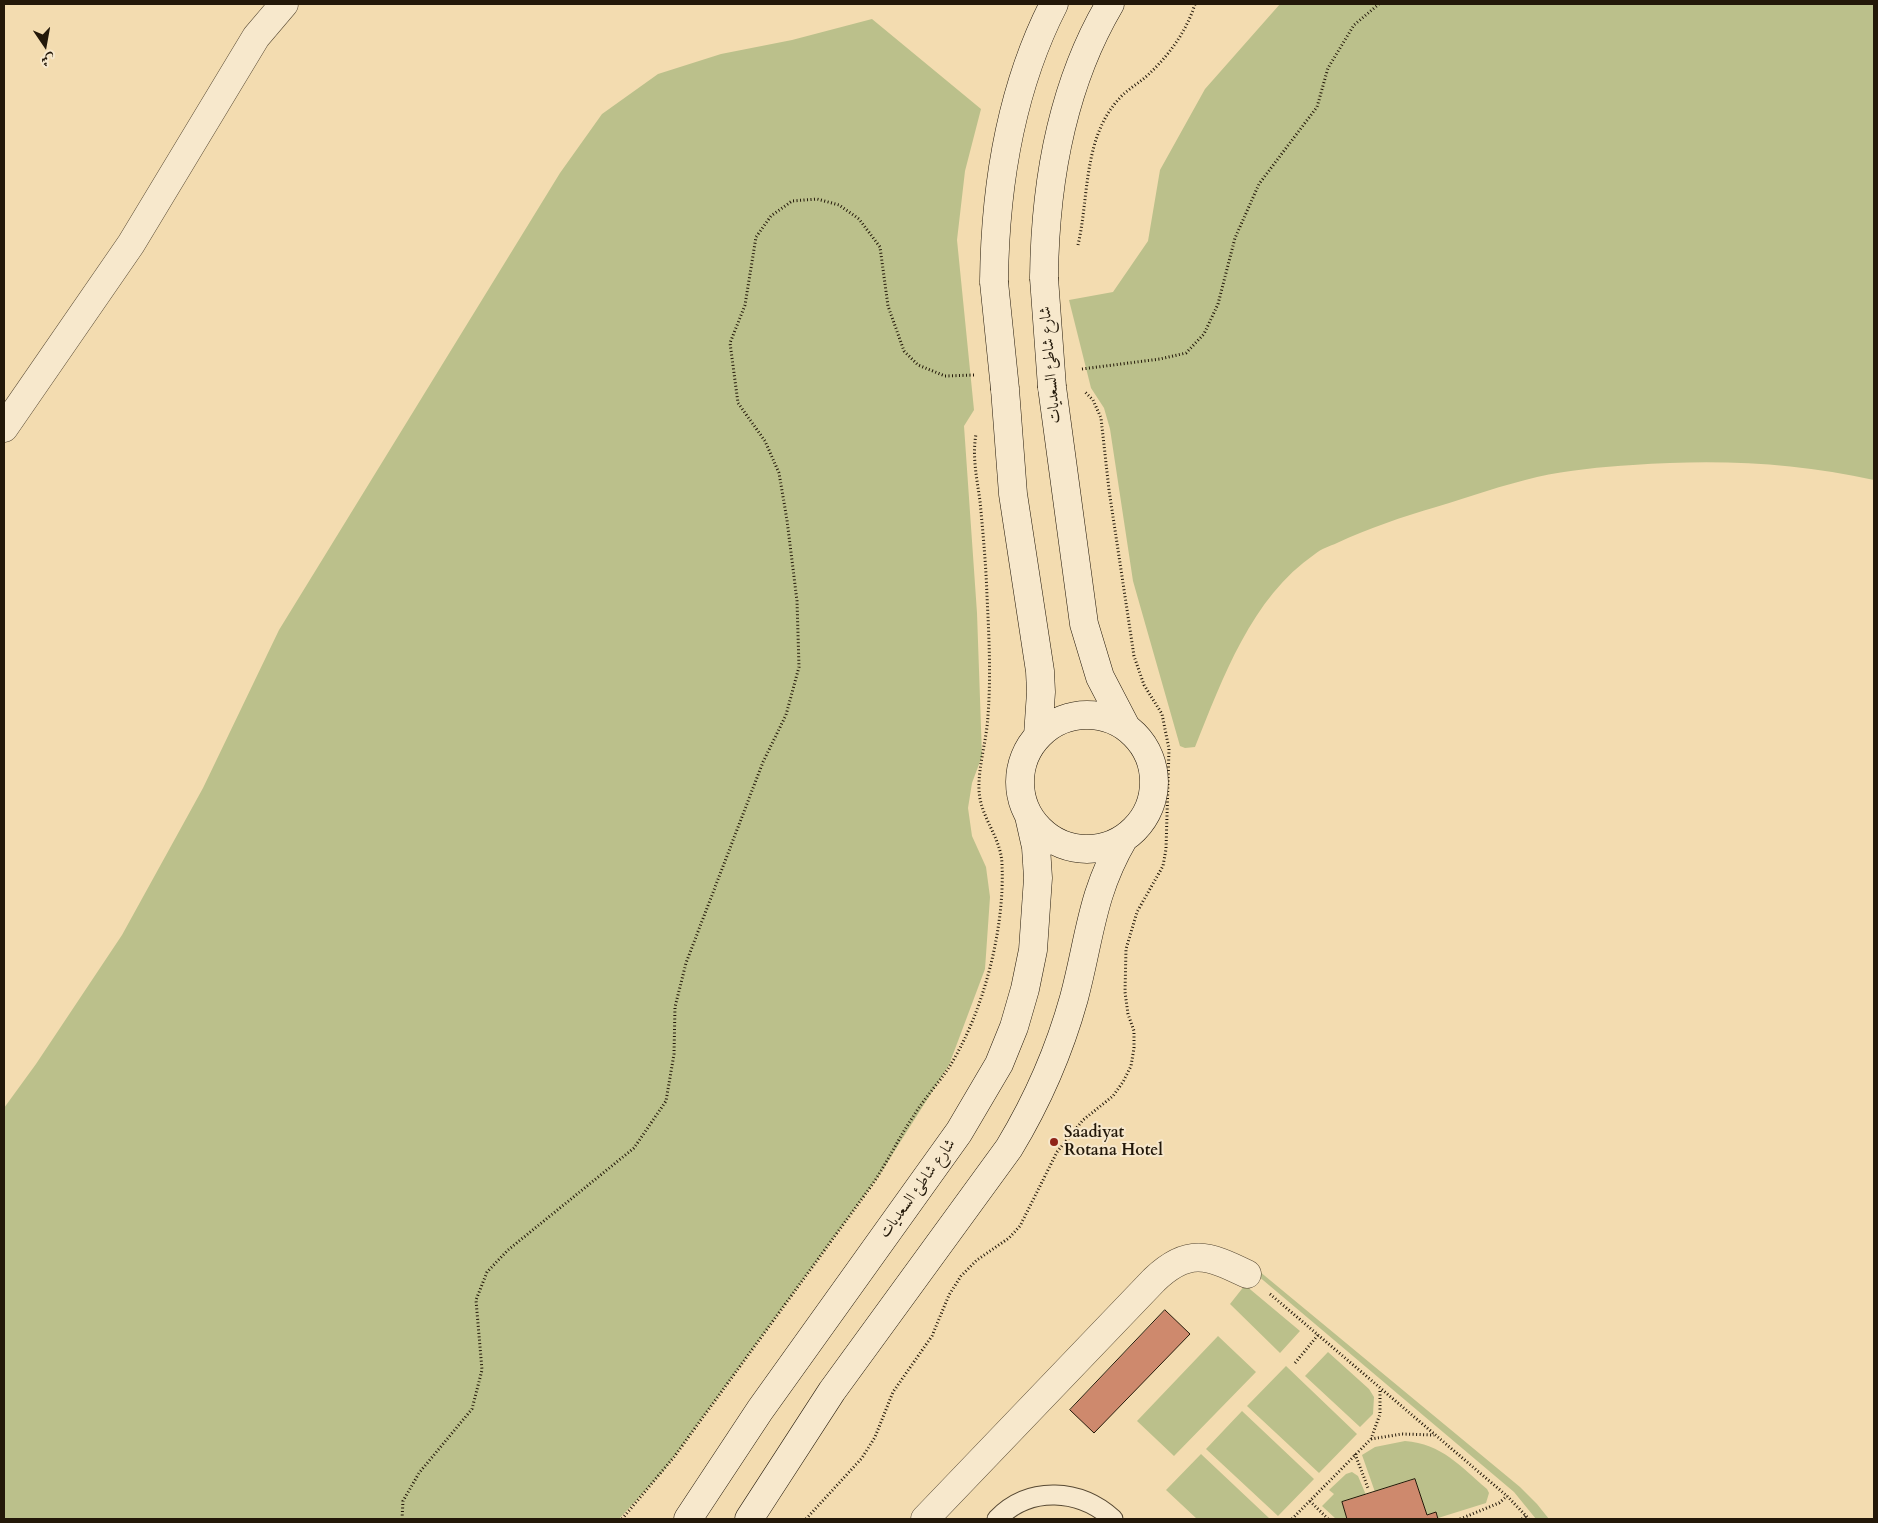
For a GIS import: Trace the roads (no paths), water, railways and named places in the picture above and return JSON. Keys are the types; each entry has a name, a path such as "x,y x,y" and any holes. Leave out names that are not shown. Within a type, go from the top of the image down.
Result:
{"street":[{"path":"4,428 131,244 256,37 284,4"},
{"path":"1038,736 1041,692 1040,670 1013,494 994,282 995,226 1006,144 1032,55 1054,4"},
{"name":"شارع شاطئ السعديات","path":"1110,4 1084,55 1068,98 1056,142 1048,187 1044,232 1044,278 1052,388 1064,493 1084,624 1100,677 1126,727"},
{"path":"749,1519 832,1391 990,1176 1030,1112 1063,1036 1096,898 1113,857 1124,838 1140,823 1150,804 1154,782 1151,761 1141,742 1126,727 1108,718 1090,715 1071,716 1053,724 1038,736 1026,753 1020,774 1021,796 1029,816 1042,832 1061,844 1082,849 1104,847 1124,838"},
{"name":"شارع شاطئ السعديات","path":"688,1519 760,1410 959,1132 999,1064 1017,1017 1033,950 1038,878 1036,847 1029,816"},
{"path":"924,1519 1154,1280 1173,1264 1196,1256 1209,1257 1247,1274"}],"lane":[{"path":"997,1519 1019,1502 1043,1495 1068,1495 1092,1503 1113,1519"}],"place":[{"name":"Saadiyat Rotana Hotel","path":"1054,1142"}]}
